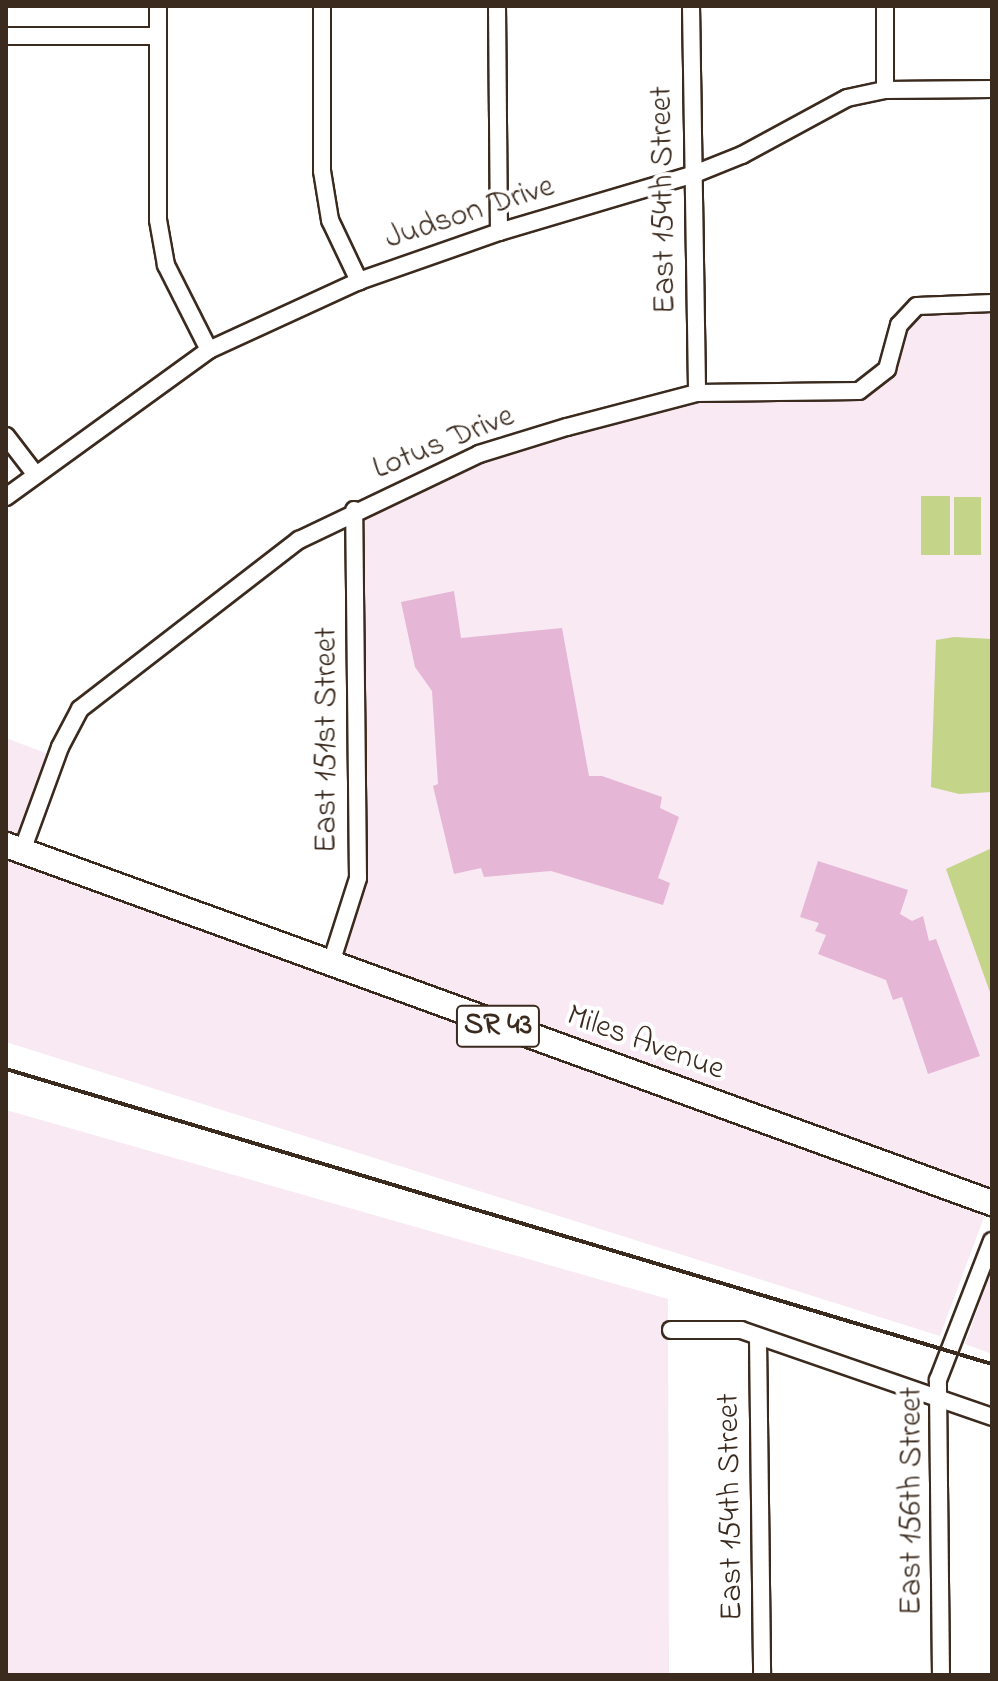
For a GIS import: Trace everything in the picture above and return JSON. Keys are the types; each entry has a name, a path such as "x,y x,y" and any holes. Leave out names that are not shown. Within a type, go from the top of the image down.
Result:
{"main road":[{"name":"Miles Avenue","path":"14,848 330,966 992,1203"}],"street":[{"path":"158,6 158,220 166,265 209,350"},
{"path":"322,6 322,171 330,220 359,281"},
{"path":"497,6 499,232"},
{"name":"East 154th Street","path":"691,6 697,393"},
{"path":"885,6 885,90"},
{"path":"6,36 158,36"},
{"name":"Judson Drive","path":"6,497 209,350 359,281 499,232 692,175 742,155 847,98 885,90 992,89"},
{"name":"Lotus Drive","path":"14,848 80,709 299,540 354,510 479,454 697,393 859,391 887,369 899,325 917,306 992,303"},
{"path":"6,436 36,475"},
{"name":"East 151st Street","path":"330,966 358,878 354,510"},
{"name":"East 156th Street","path":"941,1675 938,1380 992,1241"},
{"path":"671,1330 741,1330 992,1417"},
{"name":"East 154th Street","path":"758,1338 762,1675"}],"shaded area":[{"path":"992,303 992,1202 330,966 358,878 354,510 479,454 697,393 859,391 877,381 908,314"},
{"path":"6,738 56,757 22,851 6,845"},
{"path":"6,859 987,1209 940,1336 6,1042"},
{"path":"6,1110 668,1299 669,1675 6,1675"},
{"path":"992,1269 992,1354 965,1344"}],"green space":[{"path":"921,496 950,496 950,555 921,555"},
{"path":"954,497 981,497 981,555 954,555"},
{"path":"954,637 992,639 992,792 959,794 931,787 936,640"},
{"path":"992,848 992,998 946,869"}],"building":[{"path":"454,591 461,638 562,628 589,776 602,776 662,797 660,808 679,817 658,878 670,883 663,905 551,871 484,877 481,868 454,874 433,786 438,784 432,691 415,667 401,602"},
{"path":"818,861 908,890 900,914 912,921 923,916 929,941 936,939 980,1056 928,1074 902,997 893,1000 886,980 818,954 826,935 815,931 819,923 800,917"}],"railway":[{"path":"6,1069 992,1364"}]}
